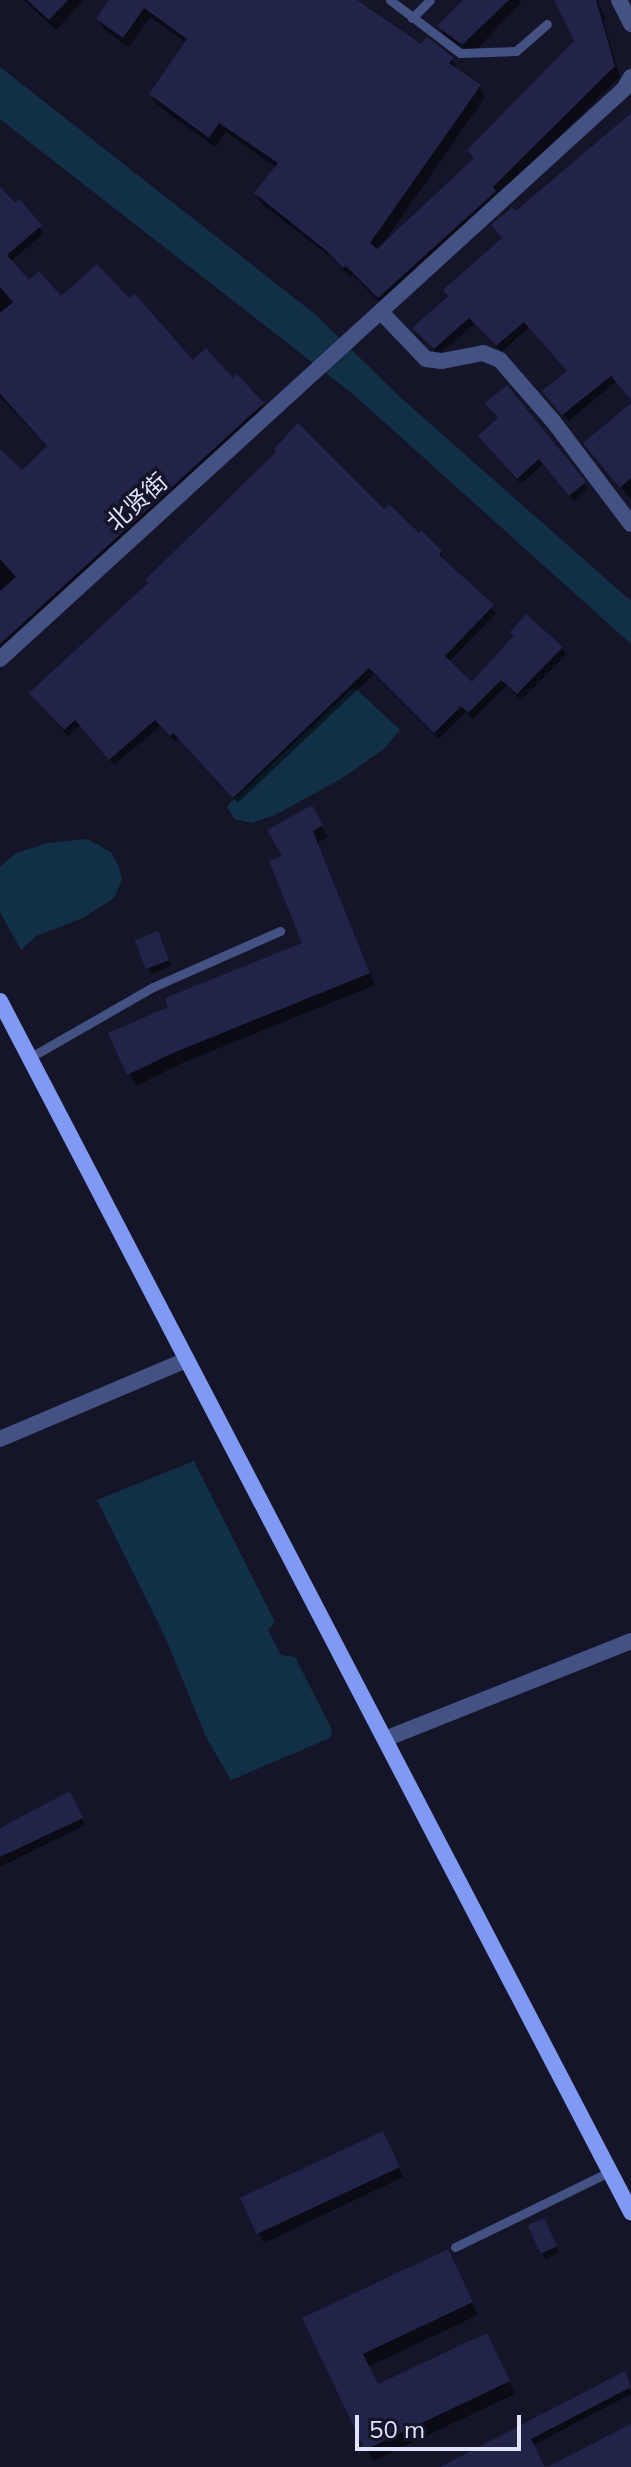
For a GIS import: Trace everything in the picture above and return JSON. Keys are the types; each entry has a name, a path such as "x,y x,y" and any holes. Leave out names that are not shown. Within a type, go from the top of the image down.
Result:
{"main road":[{"path":"0,1001 631,2212"}],"street":[{"path":"619,0 631,24"},
{"path":"629,88 381,312 426,359 442,361 483,353 500,360 553,421 631,524"},
{"name":"北贤街","path":"0,659 381,312"},
{"path":"0,1439 186,1360"},
{"path":"385,1739 631,1641"}],"lane":[{"path":"390,0 460,53 516,51 547,24"},
{"path":"412,18 430,0"},
{"path":"29,1058 153,987 280,931"},
{"path":"455,2247 611,2171"}],"water":[{"path":"0,67 316,315 401,398 631,601 631,644 354,395 0,119"},
{"path":"354,687 400,730 384,749 341,779 275,815 252,823 234,819 227,806"},
{"path":"87,839 111,852 119,867 122,880 114,898 83,918 36,936 21,950 0,912 0,867 16,853 48,843"},
{"path":"194,1461 275,1622 268,1630 281,1655 295,1657 332,1730 330,1738 231,1780 206,1737 166,1639 97,1500"}],"building":[{"path":"27,0 68,0 49,20"},
{"path":"109,0 357,0 421,44 427,37 454,58 449,63 481,85 370,243 377,249 474,158 467,150 574,41 554,0 596,0 615,66 493,187 496,191 378,298 346,266 343,268 328,252 254,193 278,163 219,123 209,138 149,94 187,39 144,8 123,38 96,19"},
{"path":"463,0 509,0 462,45 437,26"},
{"path":"631,113 631,400 611,376 562,415 542,391 567,371 524,322 496,346 469,318 434,349 412,328 448,296 443,290 502,238 491,225 512,207 516,211"},
{"path":"0,187 15,203 19,199 42,225 7,255 29,280 39,271 61,296 97,264 129,298 135,294 193,360 206,348 233,378 237,374 264,403 0,644 0,591 16,577 0,559 0,449 22,470 47,446 0,394 0,313 13,302 0,287"},
{"path":"507,385 586,482 569,496 539,459 517,479 478,436 498,418 485,403"},
{"path":"631,403 631,478 620,488 583,443"},
{"path":"298,423 384,509 389,504 419,533 421,530 442,551 439,555 494,605 445,656 472,682 514,635 510,632 526,614 563,647 517,694 501,680 468,713 461,706 434,733 369,668 233,798 173,733 170,736 155,720 109,760 75,720 64,730 29,693 148,583 145,580 276,452 274,449"},
{"path":"312,805 323,825 313,831 370,973 173,1053 127,1075 108,1033 168,1007 165,998 302,943 269,861 282,856 267,830"},
{"path":"158,931 169,960 146,969 135,940"},
{"path":"70,1791 83,1818 0,1857 0,1828"},
{"path":"383,2131 400,2167 257,2234 240,2198"},
{"path":"544,2218 557,2246 541,2254 528,2226"},
{"path":"448,2249 473,2302 363,2354 378,2384 487,2333 510,2381 365,2450 302,2318"},
{"path":"625,2371 631,2387 531,2439 545,2467 440,2467"},
{"path":"631,2424 631,2467 547,2467"}]}
